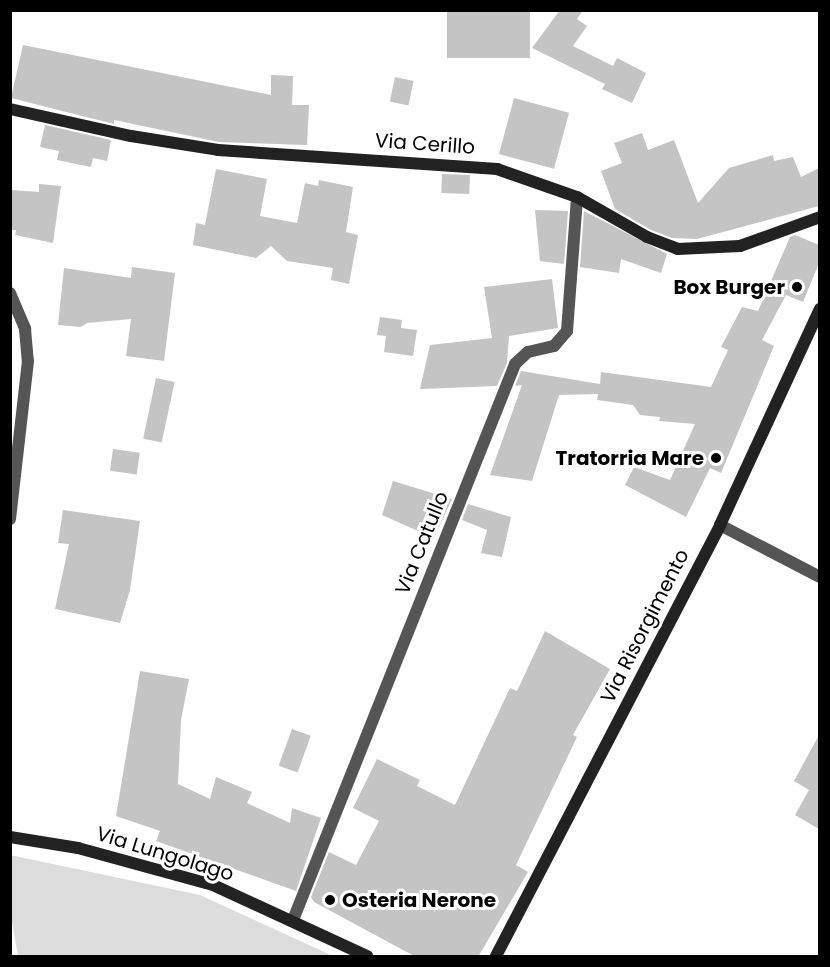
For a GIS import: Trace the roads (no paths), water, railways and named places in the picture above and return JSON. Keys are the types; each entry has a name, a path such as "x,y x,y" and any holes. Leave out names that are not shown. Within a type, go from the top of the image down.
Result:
{"main road":[{"name":"Via Cerillo","path":"10,109 131,136 218,150 497,169 577,197 647,237 678,249 740,246 819,218"},
{"name":"Via Risorgimento","path":"496,957 720,525 819,309"},
{"name":"Via Lungolago","path":"10,837 78,848 183,876 293,920 367,957"}],"street":[{"name":"Via Catullo","path":"293,920 515,364 528,352 554,346 567,331 577,197"},
{"path":"10,293 25,329 28,361 10,519"},
{"path":"720,525 819,577"}],"place":[{"name":"Box Burger","path":"797,287"},
{"name":"Tratorria Mare","path":"716,458"},
{"name":"Osteria Nerone","path":"330,900"}]}
